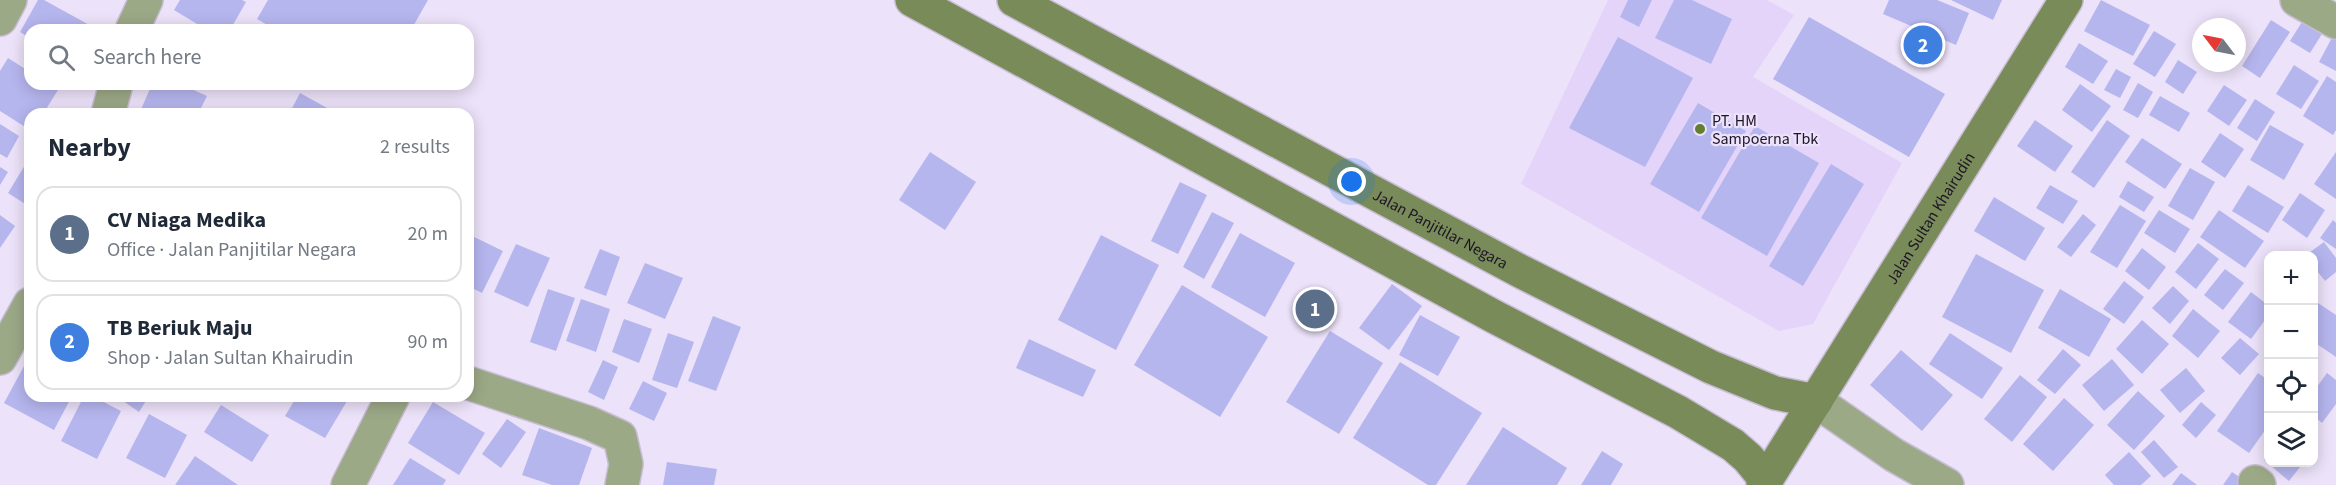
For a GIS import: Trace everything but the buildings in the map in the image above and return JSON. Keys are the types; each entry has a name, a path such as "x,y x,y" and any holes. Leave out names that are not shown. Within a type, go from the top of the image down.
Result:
{"main road":[{"path":"912,0 1493,316 1678,412 1733,445 1748,458 1765,483"},
{"name":"Jalan Panjitilar Negara","path":"1014,0 1518,270 1711,367 1775,393 1816,401"},
{"name":"Jalan Sultan Khairudin","path":"1765,483 2066,0"}],"street":[{"path":"0,19 10,0"},
{"path":"135,24 146,0"},
{"path":"2296,0 2336,22"},
{"path":"110,108 114,90"},
{"path":"0,358 24,315"},
{"path":"474,384 589,423 620,437 626,454 622,485"},
{"path":"1816,401 1894,454 1947,485"},
{"path":"348,485 390,402"}],"shaded area":[{"path":"1608,0 1767,0 1794,15 1753,77 1902,163 1813,324 1779,331 1521,184"}],"place":[{"name":"TB Beriuk Maju","path":"1923,45"},
{"name":"PT. HM Sampoerna Tbk","path":"1700,129"},
{"name":"CV Niaga Medika","path":"1315,309"}]}
